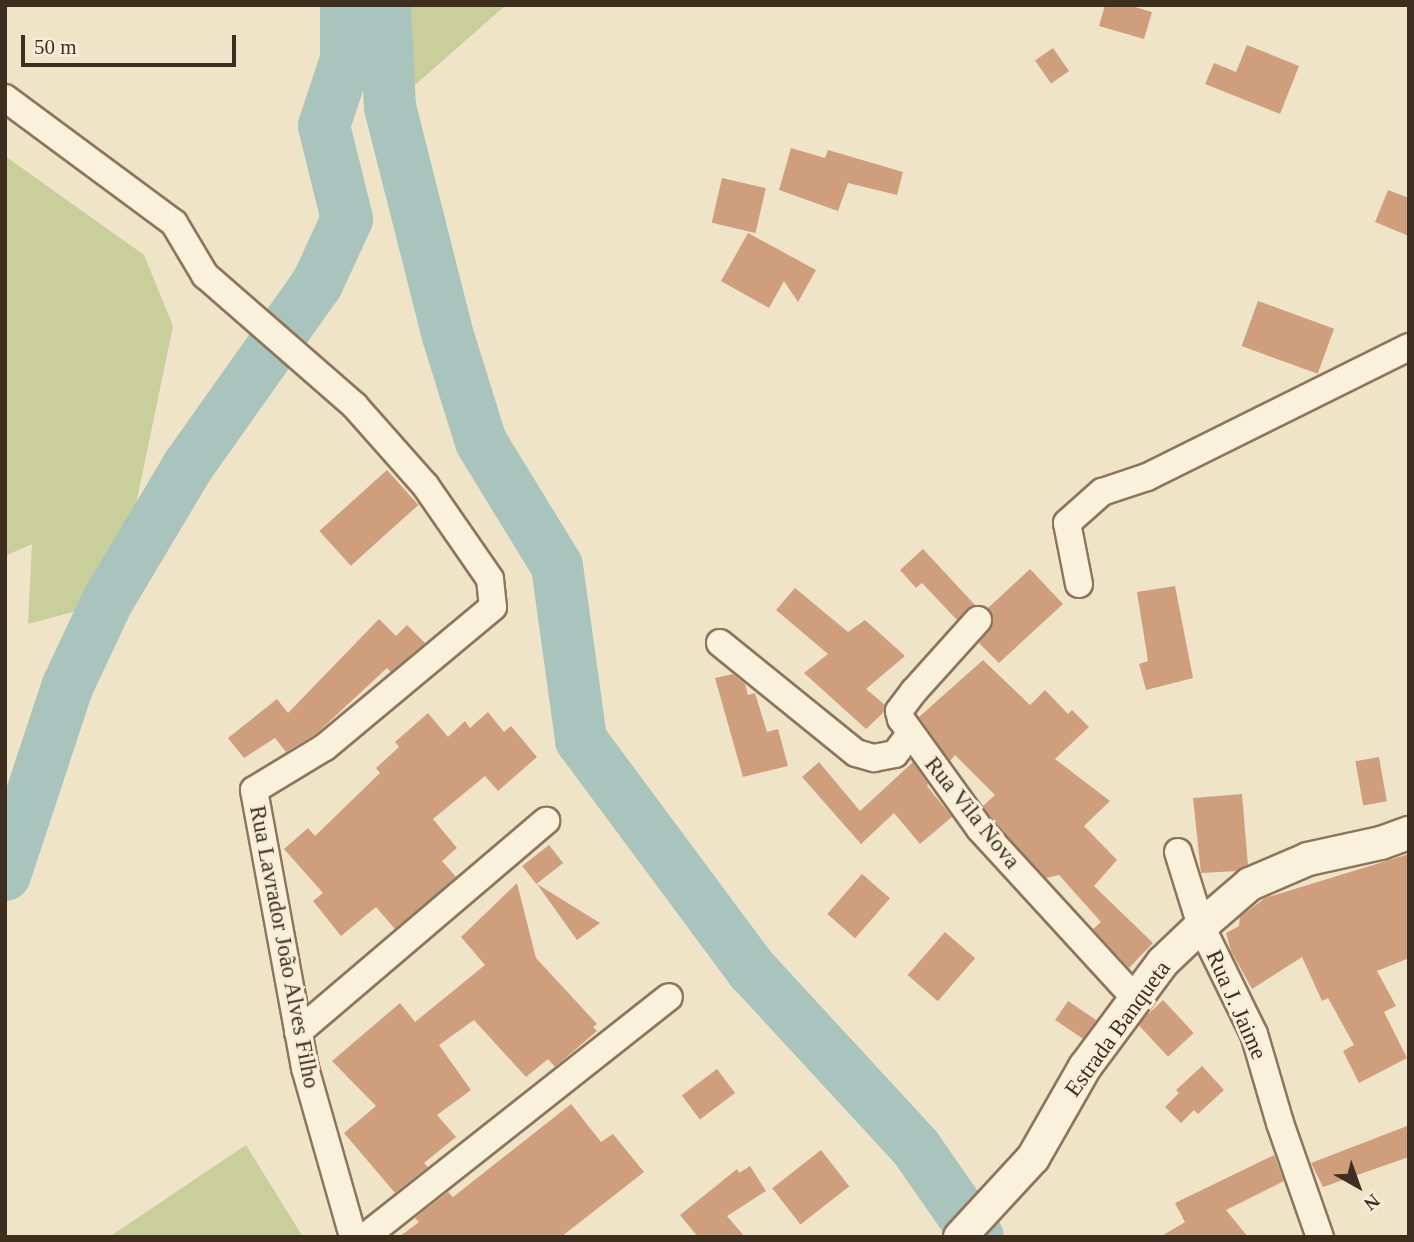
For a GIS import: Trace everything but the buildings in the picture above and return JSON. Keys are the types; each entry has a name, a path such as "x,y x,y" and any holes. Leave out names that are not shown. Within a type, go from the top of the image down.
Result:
{"street":[{"name":"Rua Lavrador João Alves Filho","path":"5,98 174,223 205,275 355,406 425,485 490,579 493,607 325,747 254,790 298,1032 315,1107 353,1237"},
{"path":"1079,584 1067,523 1102,492 1147,477 1409,347"},
{"name":"Rua Vila Nova","path":"978,620 899,712 910,734 980,829 1135,999"},
{"path":"720,643 856,753 874,758 895,754 910,734"},
{"path":"298,1032 546,821"},
{"name":"Estrada Banqueta","path":"960,1237 1033,1158 1085,1067 1163,962 1200,926 1250,884 1308,859 1381,843 1409,832"},
{"name":"Rua J. Jaime","path":"1178,852 1200,926 1254,1034 1280,1123 1321,1237"},
{"path":"365,1237 669,998"}],"green space":[{"path":"385,5 506,5 390,107"},
{"path":"5,156 144,255 173,326 125,558 99,605 28,624 32,544 5,556"},
{"path":"246,1145 303,1237 109,1237"}],"waterway":[{"path":"5,875 68,685 107,602 188,466 317,284 347,219 324,126 346,59 346,5"},
{"path":"385,5 390,107 448,336 481,442 557,566 581,740 752,970 916,1148 978,1237"}]}
